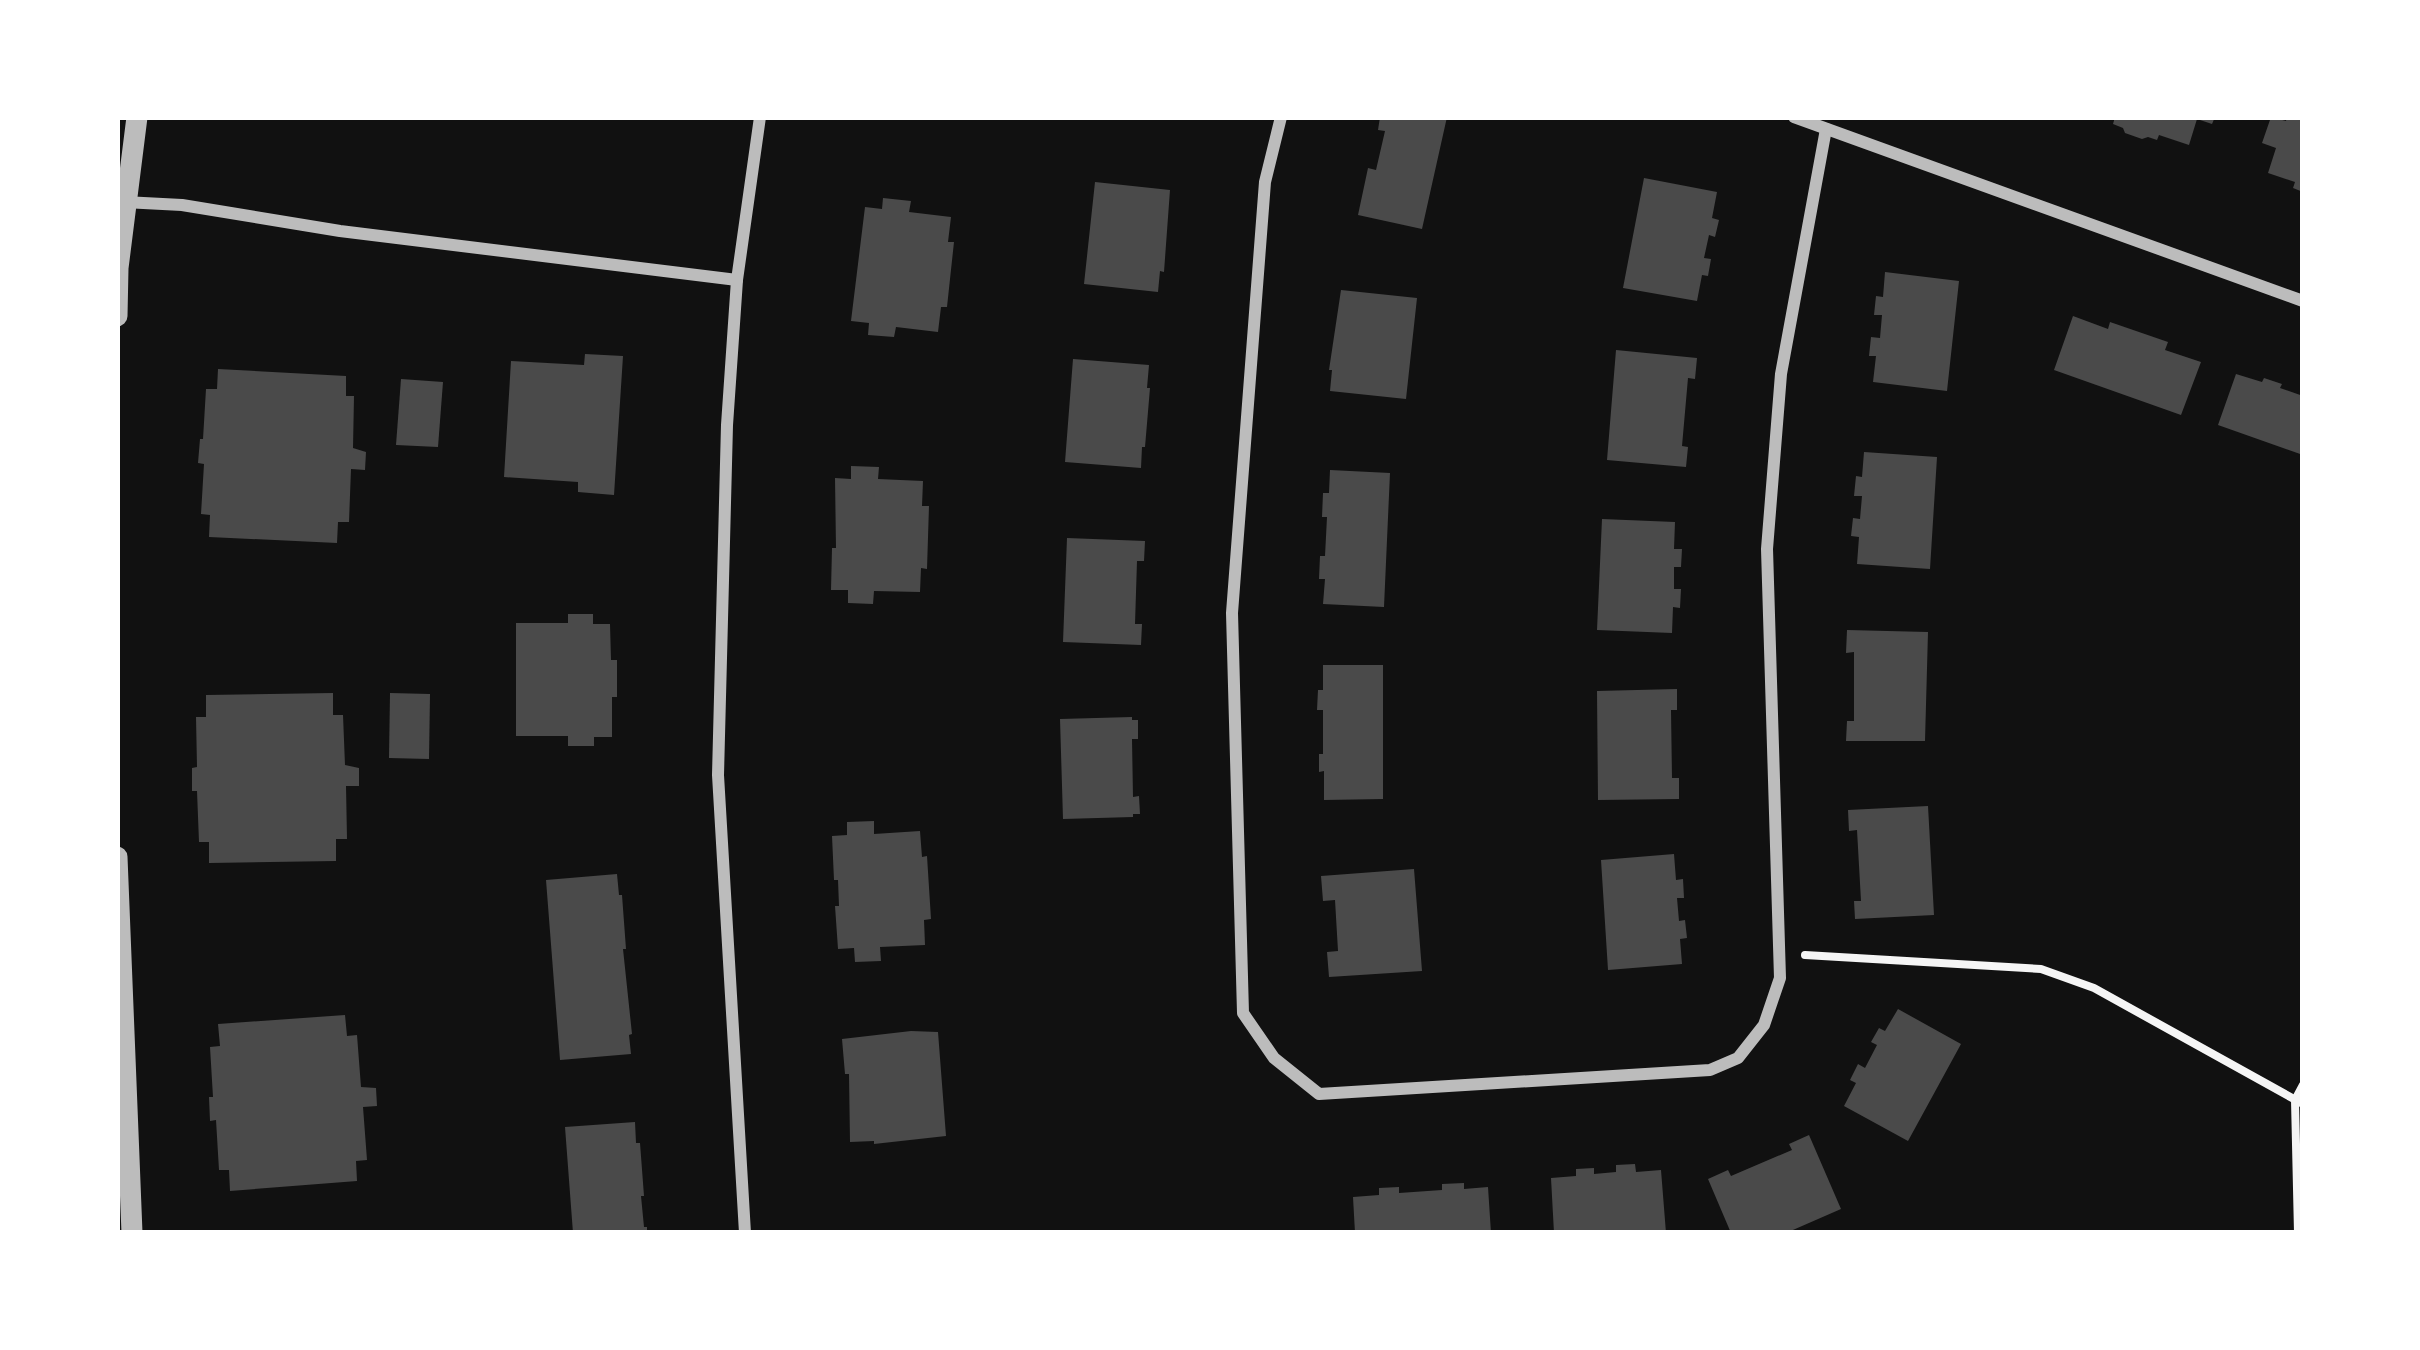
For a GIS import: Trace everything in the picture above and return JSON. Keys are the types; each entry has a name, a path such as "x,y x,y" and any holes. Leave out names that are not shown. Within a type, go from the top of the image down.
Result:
{"street":[{"path":"117,316 121,201 137,117"},
{"path":"745,1233 718,775 727,425 737,280 760,117"},
{"path":"1281,117 1265,182 1232,613 1243,1013 1274,1058 1318,1094 1710,1070 1738,1058 1764,1025 1780,978 1767,549 1781,374 1826,129"},
{"path":"1795,117 2303,301"},
{"path":"121,201 737,280"},
{"path":"117,857 131,1233"}],"path":[{"path":"1779,953 2041,969 2094,988 2299,1102"},
{"path":"2298,1233 2303,1085"}],"building":[{"path":"1380,117 1447,117 1422,229 1358,215 1368,168 1376,170 1385,131 1378,130"},
{"path":"2115,117 2215,117 2212,124 2197,119 2189,145 2159,135 2157,140 2125,133 2113,124"},
{"path":"2271,117 2286,121 2287,117 2303,117 2303,192 2293,188 2295,182 2268,173 2276,148 2262,143"},
{"path":"1644,178 1717,192 1712,218 1719,220 1715,237 1709,235 1704,258 1711,259 1708,276 1702,275 1697,301 1623,288"},
{"path":"1095,182 1170,190 1164,272 1160,271 1158,292 1084,284"},
{"path":"883,198 911,201 909,212 951,217 948,242 954,242 947,307 941,307 938,332 896,327 894,337 868,335 869,323 851,321 865,207 882,209"},
{"path":"1885,272 1959,281 1947,391 1873,382 1876,356 1869,356 1871,337 1880,338 1882,315 1874,315 1876,296 1883,297"},
{"path":"1341,290 1417,298 1406,399 1330,391"},
{"path":"2073,316 2108,329 2110,322 2168,342 2165,350 2201,362 2181,415 2054,370"},
{"path":"1616,350 1697,358 1695,379 1688,378 1682,446 1688,447 1686,467 1607,460"},
{"path":"585,354 623,356 614,495 578,492 578,482 504,477 511,361 584,365"},
{"path":"1073,359 1149,365 1141,468 1065,462"},
{"path":"218,369 346,376 346,396 354,396 353,448 366,452 365,470 351,469 349,522 338,522 337,543 209,537 210,515 201,514 204,464 198,463 206,389 217,389"},
{"path":"2236,374 2262,382 2264,378 2303,396 2303,455 2218,425"},
{"path":"401,379 443,382 438,447 396,445"},
{"path":"1864,452 1937,457 1930,569 1857,564 1859,537 1851,536 1853,518 1860,519 1862,496 1854,496"},
{"path":"851,466 879,467 878,479 923,481 922,506 929,506 927,569 921,568 920,592 874,591 873,604 848,603 848,590 831,590 835,478 851,479"},
{"path":"1330,470 1390,473 1384,607 1323,604 1320,556 1325,556 1327,517 1322,517 1323,493 1329,493"},
{"path":"1602,519 1675,522 1674,549 1682,549 1681,567 1674,567 1674,589 1681,589 1680,608 1673,607 1672,633 1597,630"},
{"path":"1067,538 1145,541 1144,561 1137,561 1135,624 1142,624 1141,645 1063,642"},
{"path":"568,614 593,614 593,624 610,624 611,660 617,660 612,737 594,737 594,746 568,746 568,736 516,736 516,623 568,623"},
{"path":"1847,630 1928,632 1925,741 1846,741 1847,721 1854,721 1854,652 1846,653"},
{"path":"1323,665 1383,665 1383,799 1324,800 1324,771 1319,772 1323,710 1317,710"},
{"path":"1677,689 1677,710 1671,710 1672,778 1679,778 1679,799 1598,800 1597,691"},
{"path":"333,693 333,715 343,715 345,765 359,768 359,786 346,786 347,839 336,839 336,861 209,863 209,842 199,842 197,791 192,791 192,768 197,767 196,717 206,717 206,695"},
{"path":"390,693 430,694 429,759 389,758"},
{"path":"1060,719 1138,720 1138,739 1132,739 1133,797 1139,796 1140,814 1063,819"},
{"path":"1928,806 1934,915 1855,919 1854,901 1861,901 1857,830 1849,831 1848,810"},
{"path":"874,821 874,834 920,831 922,857 927,856 931,919 924,920 925,945 880,947 881,961 855,962 854,948 838,949 838,880 834,880 832,836 847,835 847,822"},
{"path":"1674,854 1676,880 1683,879 1684,898 1677,898 1679,921 1685,920 1687,938 1680,939 1682,964 1608,970 1601,860"},
{"path":"1414,869 1422,971 1329,977 1327,952 1338,951 1335,900 1323,901 1321,876"},
{"path":"617,874 631,1054 560,1060 546,880"},
{"path":"1898,1009 1961,1044 1908,1141 1844,1106 1856,1083 1850,1080 1858,1064 1865,1068 1877,1045 1871,1042 1879,1028 1885,1031"},
{"path":"345,1015 347,1036 357,1035 361,1087 376,1088 377,1106 363,1107 367,1160 356,1161 357,1181 230,1191 229,1170 219,1170 216,1120 210,1121 210,1047 220,1046 218,1024"},
{"path":"938,1032 946,1136 850,1142 849,1074 845,1074 842,1039"},
{"path":"635,1122 647,1233 573,1233 565,1127"},
{"path":"1809,1135 1841,1209 1786,1233 1731,1233 1708,1179 1728,1170 1731,1176 1792,1150 1789,1144"},
{"path":"1635,1164 1636,1172 1661,1170 1666,1233 1554,1233 1551,1178 1576,1176 1576,1169 1594,1168 1594,1174 1616,1172 1616,1165"},
{"path":"1464,1183 1464,1189 1488,1187 1491,1233 1355,1233 1353,1197 1379,1195 1379,1188 1399,1187 1399,1193"}]}
